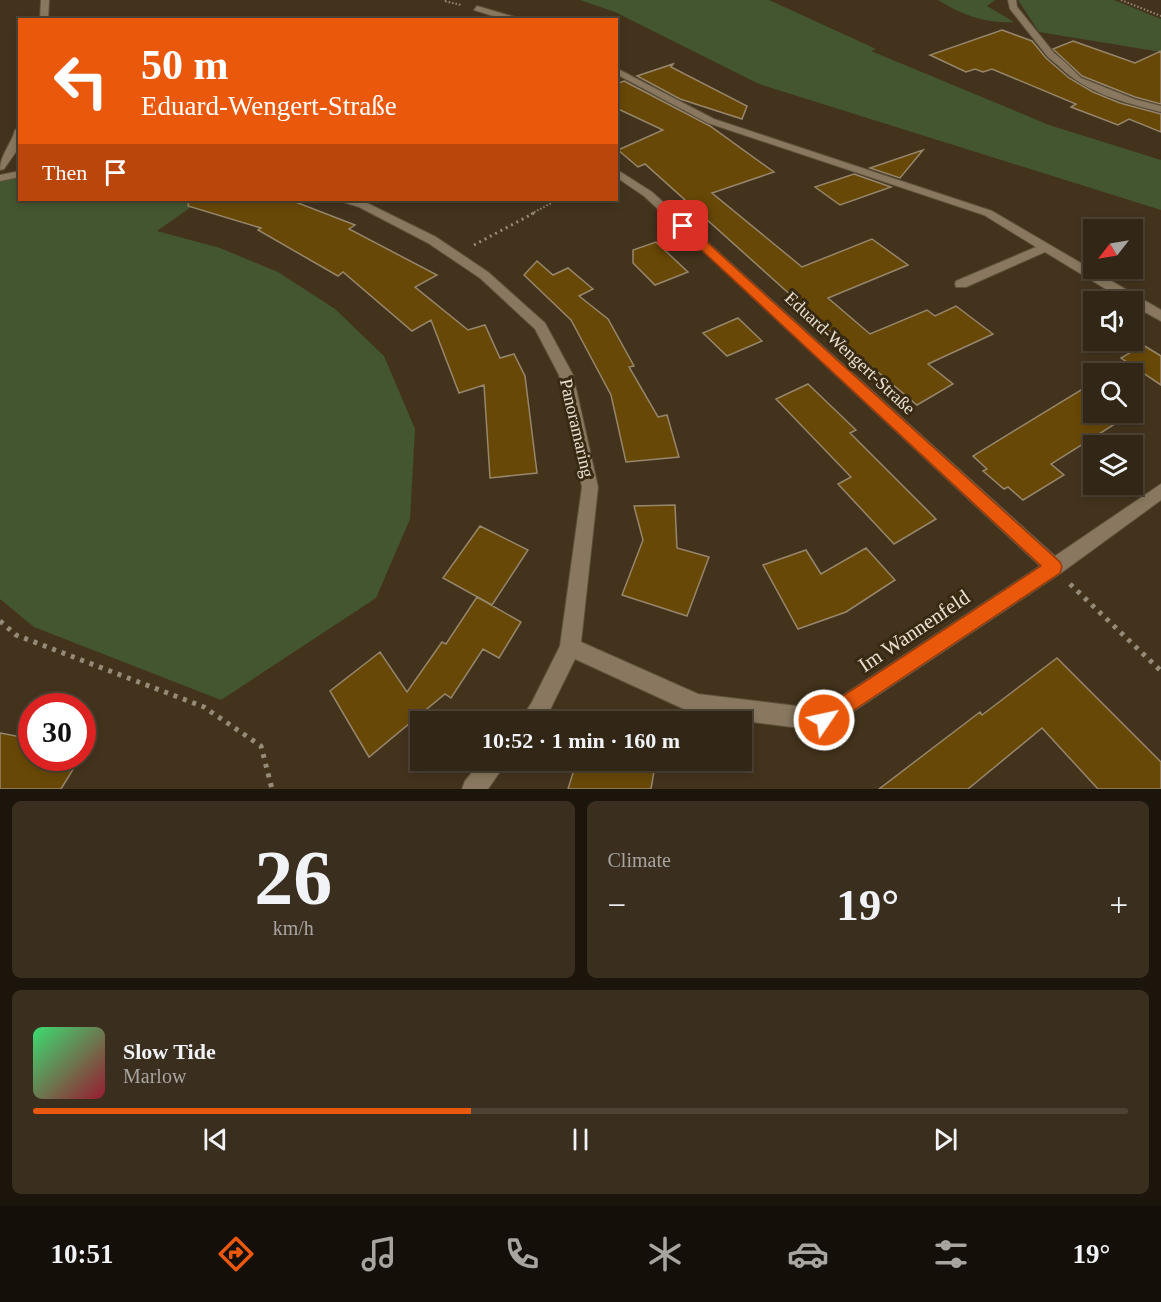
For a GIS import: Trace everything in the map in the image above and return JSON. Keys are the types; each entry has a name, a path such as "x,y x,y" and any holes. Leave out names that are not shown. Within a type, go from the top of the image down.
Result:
{"street":[{"path":"44,18 45,0"},
{"path":"1012,0 1013,7 1045,47 1078,80 1131,101 1161,109"},
{"path":"477,8 509,18"},
{"path":"618,71 711,121 988,213 1161,316"},
{"path":"0,167 16,144 18,137"},
{"name":"Eduard-Wengert-Straße","path":"618,173 648,194 1054,567"},
{"path":"0,178 18,174"},
{"name":"Panoramaring","path":"350,201 363,205 432,240 483,275 540,326 566,375 590,487 570,647 539,711"},
{"path":"961,284 1046,247"},
{"name":"Im Wannenfeld","path":"570,647 697,704 824,720 1054,567 1161,491"},
{"path":"473,789 488,771"}],"path":[{"path":"1121,0 1161,16"},
{"path":"455,255 555,201"},
{"path":"1054,567 1161,671"},
{"path":"0,621 16,635 204,707 261,746 272,789"}],"green space":[{"path":"580,0 769,0 876,49 871,51 1049,125 1161,160 1161,210 759,84 615,12"},
{"path":"938,0 995,0 987,6 1014,22 994,22 974,17"},
{"path":"1018,0 1114,0 1161,19 1161,52 1039,32"},
{"path":"18,178 18,201 200,201 157,231 220,248 278,272 335,309 384,356 415,429 410,519 376,598 221,700 34,627 0,599 0,181"}],"building":[{"path":"1002,30 1032,41 1046,58 1069,78 1093,92 1120,103 1161,114 1161,132 1129,119 1118,125 1071,107 1076,104 992,69 983,72 975,69 966,72 930,55"},
{"path":"1073,41 1135,63 1161,51 1161,104 1135,97 1082,76 1053,49"},
{"path":"673,64 671,67 747,106 742,119 680,99 637,76"},
{"path":"624,81 710,126 774,172 712,193 802,267 872,239 908,265 828,298 870,334 927,310 935,316 956,306 993,334 928,364 953,384 917,405 802,308 804,307 645,164 638,167 618,150 663,130 618,109 618,83"},
{"path":"923,150 900,178 870,168"},
{"path":"854,174 891,187 840,205 815,187"},
{"path":"189,201 293,201 355,225 349,229 437,275 415,287 468,330 485,325 500,358 514,354 525,376 537,473 490,478 484,385 459,393 431,320 412,331 343,272 338,276 258,230 261,228 188,206"},
{"path":"656,242 688,272 655,285 633,263 633,250"},
{"path":"537,261 553,275 568,268 593,289 579,296 608,319 634,366 629,367 658,417 667,415 679,457 626,462 611,395 571,320 524,275"},
{"path":"738,318 762,341 727,356 703,333"},
{"path":"1143,345 1161,356 1161,385 1143,373 1143,363 1128,363 1121,358 1133,351 1143,351"},
{"path":"808,384 856,430 850,433 936,519 894,544 838,484 851,477 776,399"},
{"path":"1083,389 1083,423 1116,423 1097,435 1083,435 1083,444 1051,464 1064,475 1023,500 1008,487 1004,489 983,471 987,469 973,456"},
{"path":"675,505 677,548 709,557 687,616 622,595 643,540 634,506"},
{"path":"480,526 528,550 492,605 443,578"},
{"path":"866,548 895,580 846,612 798,629 763,565 806,550 821,574"},
{"path":"477,597 521,622 499,658 483,649 451,698 445,694 424,711 410,711 410,723 369,757 330,691 380,652 407,692 442,642 446,644"},
{"path":"1057,658 1161,762 1161,789 1098,789 1042,728 968,789 879,789 980,712 982,715"},
{"path":"0,733 18,736 18,771 72,771 61,789 0,789"},
{"path":"574,771 654,771 651,789 568,789"}],"route":[{"path":"683,226 1054,567 824,720"}]}
